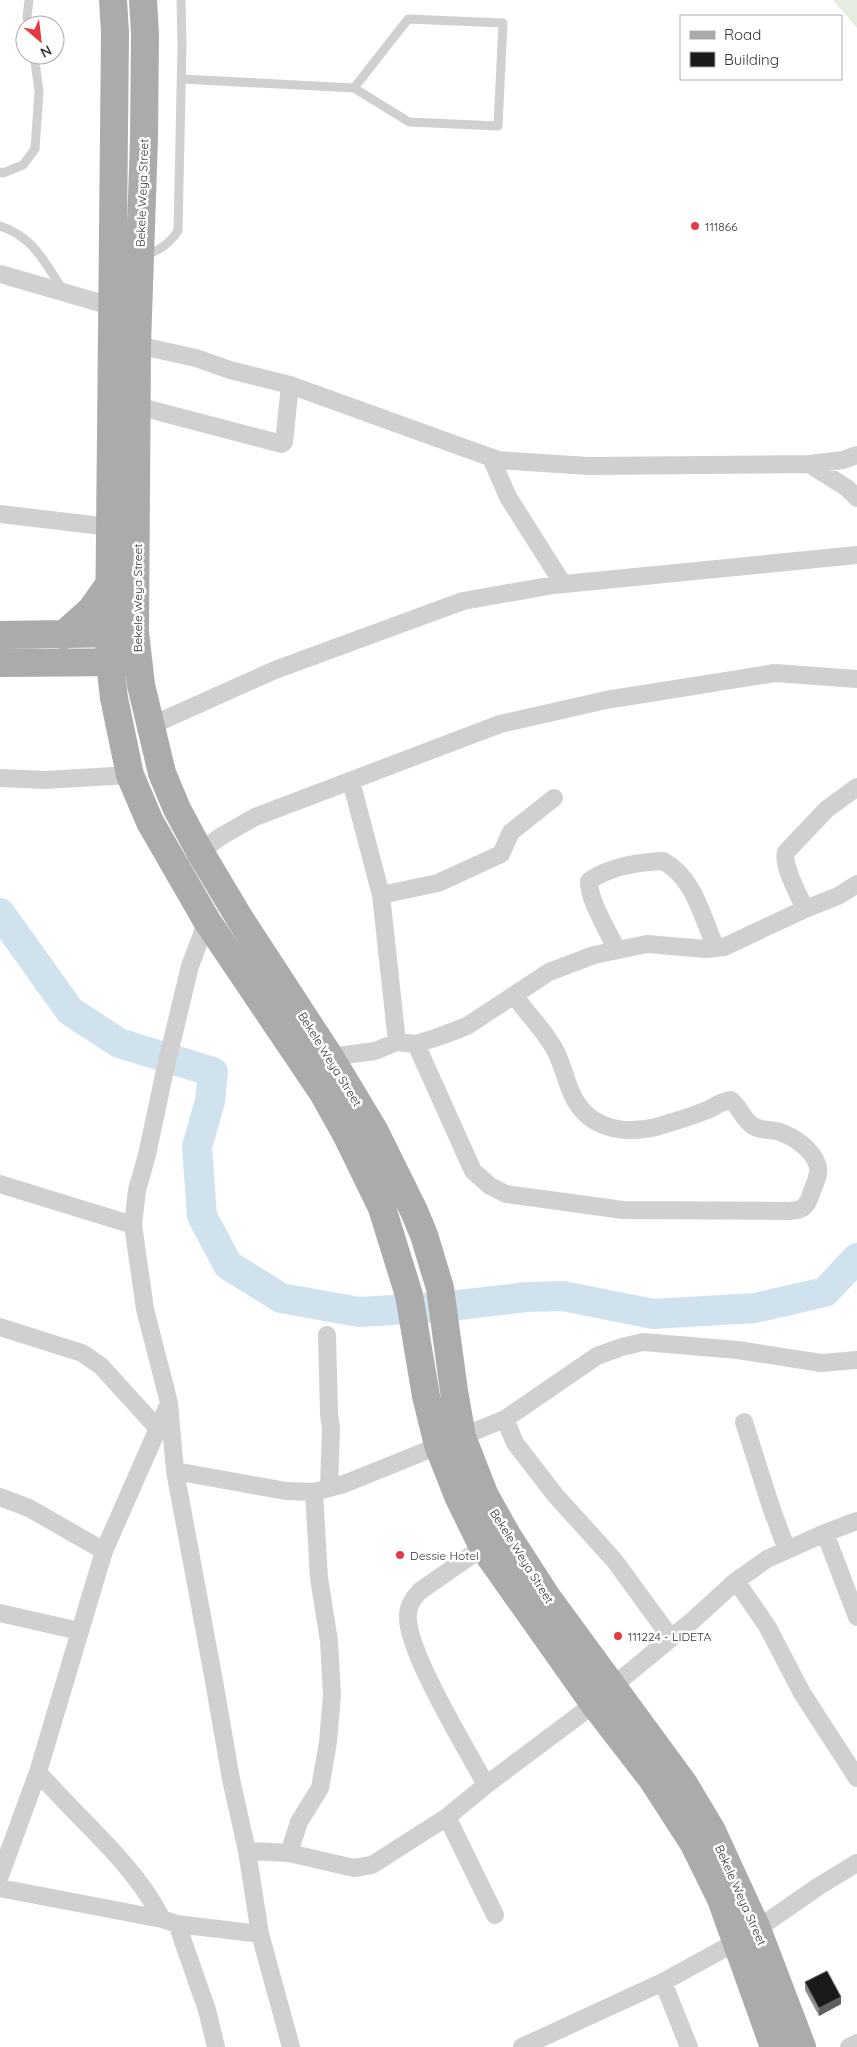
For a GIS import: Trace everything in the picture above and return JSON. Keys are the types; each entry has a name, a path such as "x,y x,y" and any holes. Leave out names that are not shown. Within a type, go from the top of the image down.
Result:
{"main road":[{"path":"113,0 115,32 110,527 111,582 122,633 110,663 114,698 130,775 150,822 207,921 318,1086 347,1136 382,1208 411,1304 426,1396 450,1441 458,1496 484,1547 604,1695"},
{"name":"Bekele Weya Street","path":"142,0 145,34 144,140 137,345 137,406 122,633 138,662 150,726 162,773 177,809 200,852 240,919 374,1130 414,1211 424,1235 441,1298 454,1391 450,1441 486,1496 506,1535 547,1597 604,1695 684,1784 712,1831 747,1936 798,2035 814,2047"},
{"path":"115,32 145,34"},
{"path":"63,635 91,610 111,582"},
{"path":"0,636 122,633"},
{"path":"0,663 138,662"},
{"path":"58,663 75,669 114,698"},
{"path":"747,1936 770,2043"}],"street":[{"path":"0,274 111,306 138,309"},
{"path":"137,345 196,358 230,370 290,385 492,458 588,466 809,464 843,460 857,455"},
{"path":"137,406 282,444 284,442 290,385"},
{"path":"492,458 508,497 563,584"},
{"path":"809,464 847,488 857,498"},
{"path":"0,514 110,527"},
{"path":"150,726 275,670 463,601 563,584 857,556"},
{"path":"200,852 220,837 256,817 500,724 606,700 774,673 857,679"},
{"path":"0,778 46,780 130,775"},
{"path":"351,781 381,895 397,1042"},
{"path":"805,909 789,872 785,856 786,852 827,810 857,787"},
{"path":"381,895 438,883 501,854 511,832 554,798"},
{"path":"617,950 589,888 590,881 618,869 663,861 677,871 685,880 698,902 716,948"},
{"path":"330,1058 375,1051 397,1042 416,1044 467,1026 549,972 594,955 647,944 724,947 805,909 838,896 857,884"},
{"path":"207,921 190,966 138,1190 134,1225 145,1309 169,1403 175,1471 230,1779 247,1851 260,1934 291,2047"},
{"path":"416,1044 473,1170 490,1186 506,1194 623,1210 790,1212 801,1210 808,1205 818,1174 818,1164 795,1138 778,1131 758,1129 751,1125 736,1104 730,1100 724,1101 710,1109 656,1126 635,1130 612,1129 596,1121 581,1109 572,1095 558,1054 546,1034 514,996"},
{"path":"0,1184 134,1225"},
{"path":"0,1327 82,1353 101,1366 158,1430"},
{"path":"289,1853 299,1822 320,1788 328,1742 332,1695 329,1641 318,1578 322,1490 332,1428 329,1414 327,1335"},
{"path":"175,1471 286,1491 322,1490 344,1484 505,1420 598,1356 643,1342 738,1350 822,1362 857,1360"},
{"path":"0,1876 38,1772 104,1551 169,1403"},
{"path":"505,1420 515,1443 556,1496 614,1560 671,1638"},
{"path":"744,1422 787,1550"},
{"path":"0,1497 29,1508 104,1551"},
{"path":"247,1851 289,1853 354,1868 372,1865 447,1817 604,1695 736,1581 767,1559 825,1533 857,1522"},
{"path":"825,1533 857,1617"},
{"path":"484,1547 420,1591 413,1598 408,1614 413,1645 486,1785"},
{"path":"736,1581 767,1626 802,1693 857,1778"},
{"path":"0,1612 79,1631"},
{"path":"38,1772 114,1853 169,1921 207,2010 216,2047"},
{"path":"447,1817 495,1915"},
{"path":"522,2047 663,1982 747,1936 819,1886 857,1863"},
{"path":"0,1888 169,1921 260,1934"},
{"path":"663,1982 683,2045"},
{"path":"850,2047 857,2043"}],"lane":[{"path":"27,15 29,0"},
{"path":"140,256 156,252 170,244 178,231 182,79 181,0"},
{"path":"182,79 354,88 409,122 498,126 503,23 408,19 354,88"},
{"path":"0,172 3,173 23,165 35,149 39,91 35,65"},
{"path":"0,226 12,230 34,246 64,292"}],"shaded area":[{"path":"833,0 857,0 857,28"}],"building":[{"path":"827,1971 841,1997 819,2008 805,1982"}],"waterway":[{"path":"0,913 70,1011 119,1043 213,1072 210,1101 197,1147 202,1216 228,1265 281,1298 359,1312 442,1307 527,1297 563,1296 653,1314 755,1308 825,1292 857,1258"}],"place":[{"name":"111866","path":"695,226"},
{"name":"Dessie Hotel","path":"400,1555"},
{"name":"111224 - LIDETA","path":"618,1636"}]}
